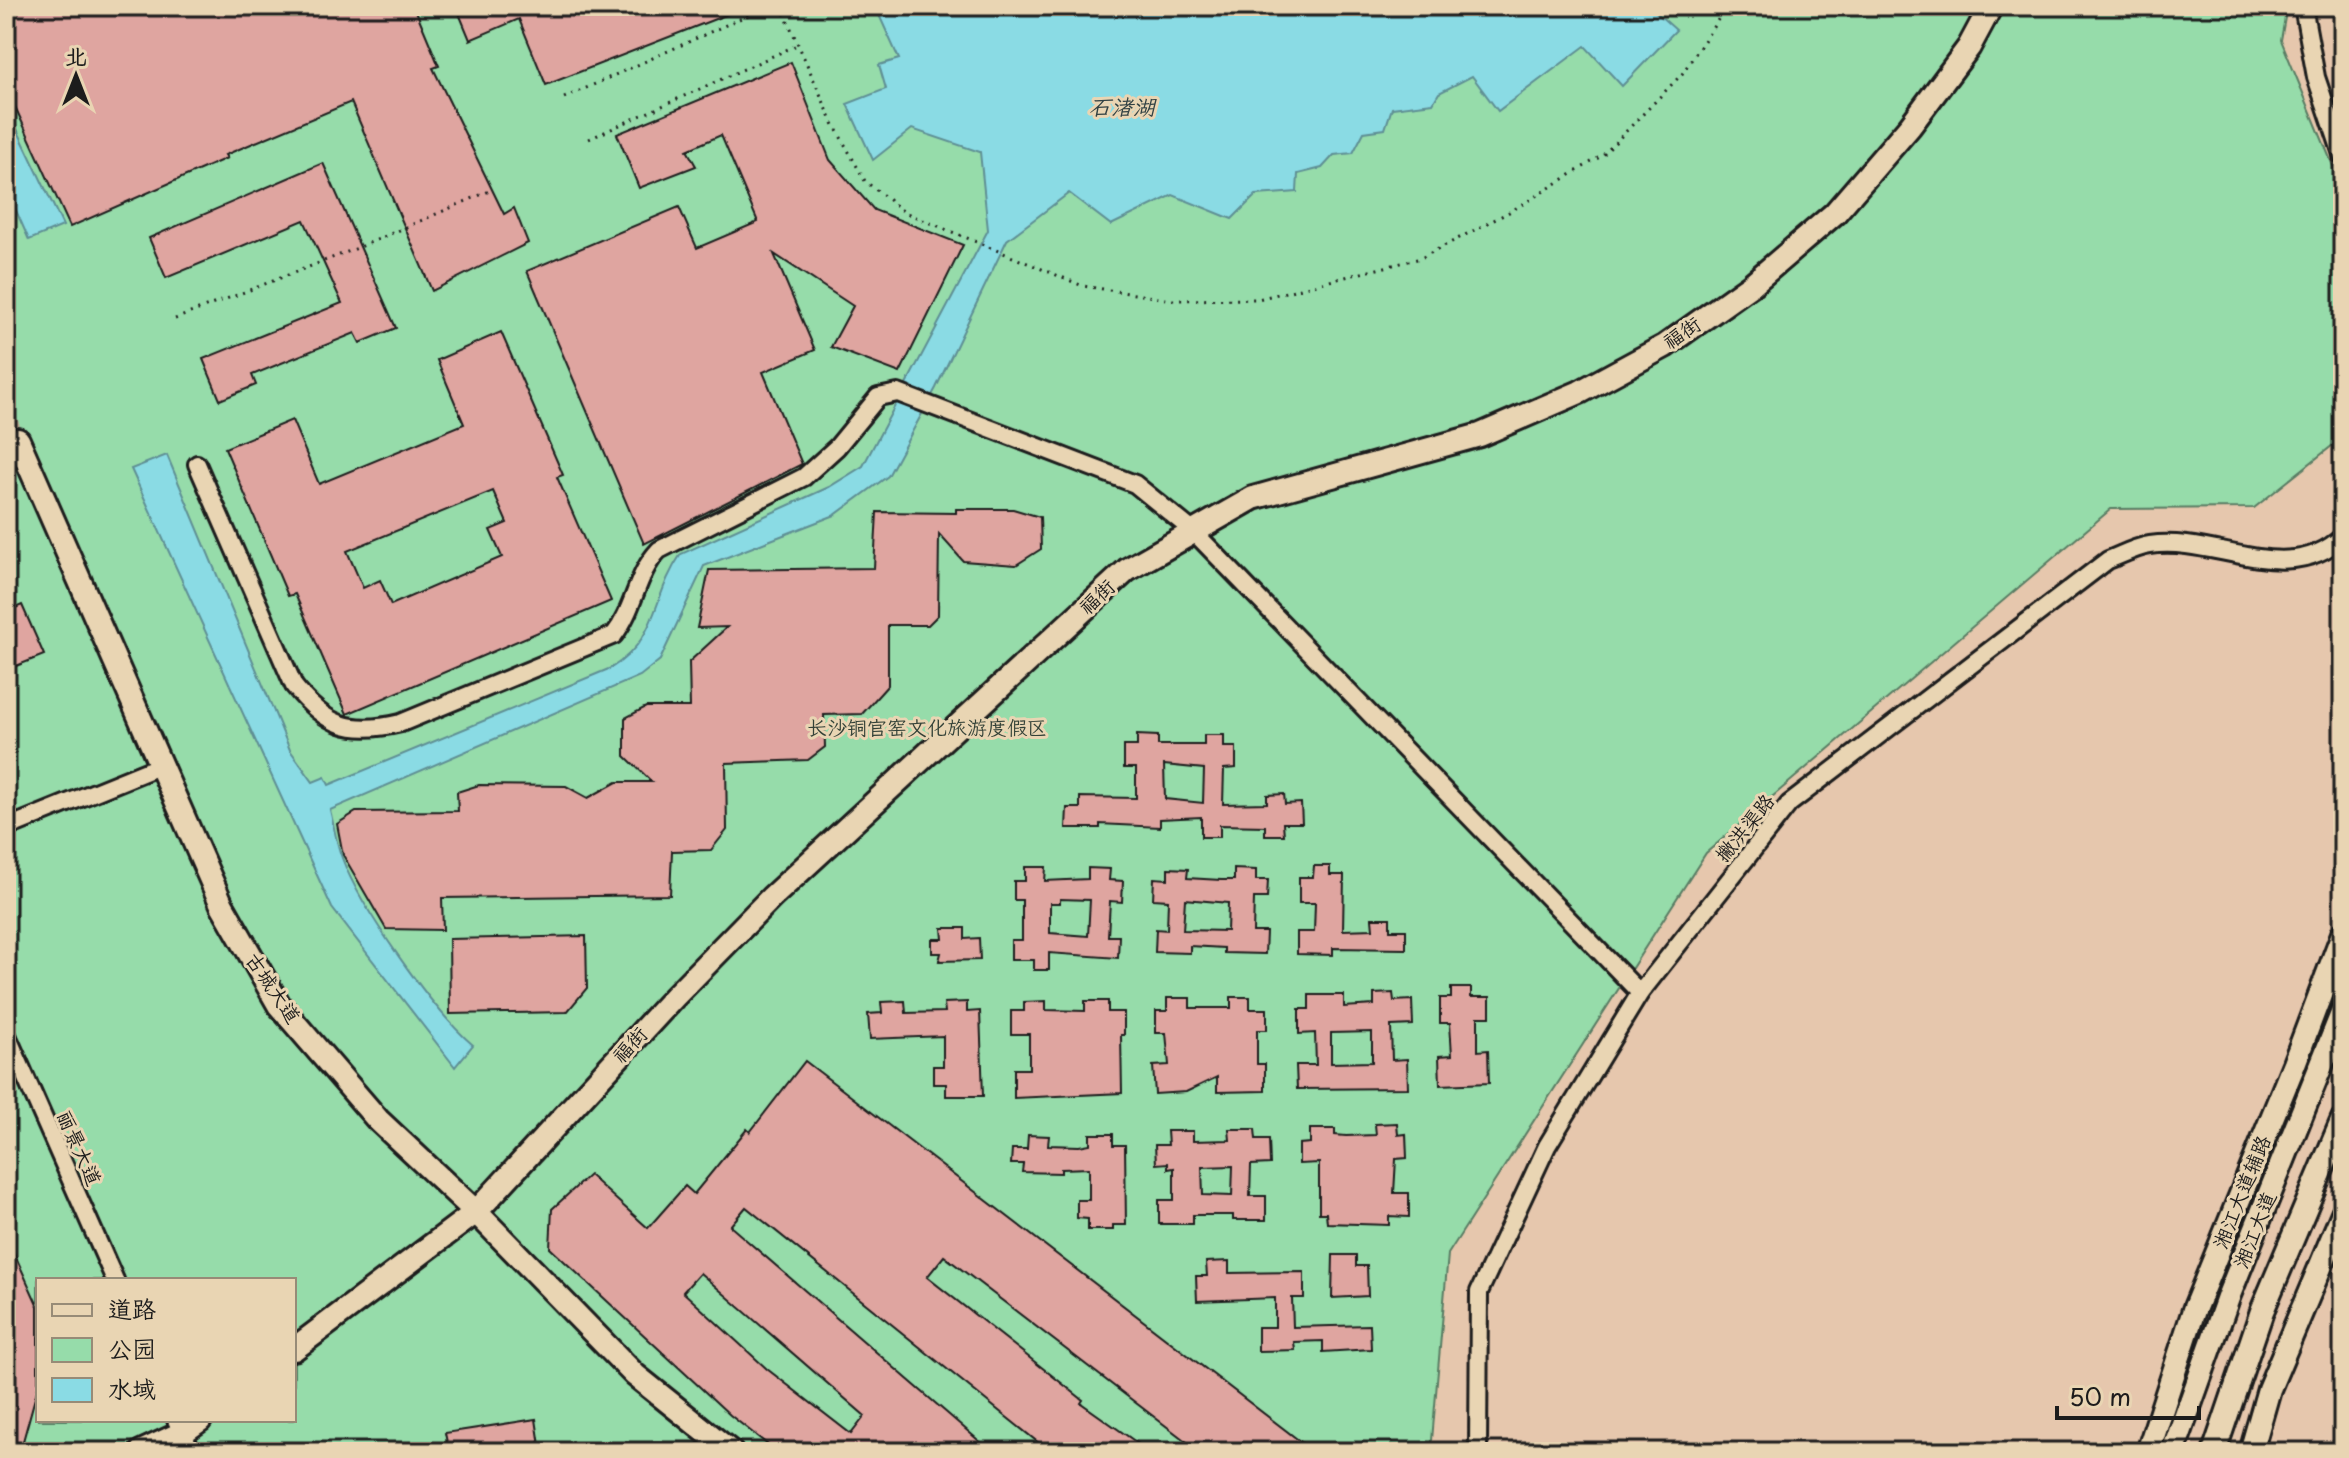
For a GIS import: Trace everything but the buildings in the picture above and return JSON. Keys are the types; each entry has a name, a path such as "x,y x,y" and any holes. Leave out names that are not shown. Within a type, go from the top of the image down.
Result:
{"street":[{"name":"福街","path":"296,1347 476,1212 674,997 772,897 1127,570 1253,498 1480,435 1580,392 1665,346 1751,285 1835,213 1910,126 1969,47 1991,6"},
{"path":"2303,6 2316,77 2343,157"},
{"path":"197,464 294,686 309,705 328,719 346,727 373,730 401,723 614,635 628,617 646,564 659,550 804,477 837,447 878,397 898,393 1135,484 1194,532 1640,993"},
{"name":"古城大道","path":"18,440 222,905 279,1005 378,1120 476,1212 635,1375 731,1452"},
{"name":"撇洪渠路","path":"1478,1452 1479,1292 1547,1146 1640,993 1789,804 2108,560 2150,545 2201,548 2282,562 2333,546 2343,536"},
{"path":"6,828 159,766"},
{"name":"湘江大道辅路","path":"2148,1452 2194,1310 2343,934"},
{"name":"湘江大道","path":"2173,1452 2229,1295 2343,1011"},
{"name":"丽景大道","path":"6,1033 114,1278"},
{"name":"湘江大道","path":"2214,1452 2262,1311 2343,1119"},
{"path":"2251,1452 2269,1389 2343,1213"},
{"path":"141,1452 187,1431"}],"path":[{"path":"564,98 768,6"},
{"path":"781,6 833,123 865,181 904,212 1083,286 1173,300 1258,299 1421,258 1513,210 1603,155 1682,74 1727,6"},
{"path":"589,139 798,45"},
{"path":"175,319 346,253 492,190"}],"green space":[{"name":"长沙铜官窑文化旅游度假区","path":"6,6 2287,6 2281,40 2343,190 2343,437 2254,508 2111,509 1706,853 1448,1254 1431,1452 6,1452"}],"water":[{"name":"石渚湖","path":"875,6 1649,6 1676,30 1622,86 1585,46 1498,111 1472,76 1439,93 1433,103 1392,108 1385,129 1364,132 1353,153 1334,155 1322,168 1298,174 1297,192 1256,195 1232,219 1173,195 1111,225 1069,193 1007,240 936,388 888,476 835,515 704,566 660,660 640,676 330,810 342,858 364,903 419,984 473,1045 455,1067 332,908 131,469 167,455 290,750 313,782 325,777 329,785 611,668 627,656 647,630 671,570 681,554 829,487 863,466 988,230 980,152 912,129 873,160 847,104 886,89 879,65 899,59"},
{"path":"6,106 63,226 29,240 6,188"}],"tunnel":[{"path":"6,414 18,440"}]}
